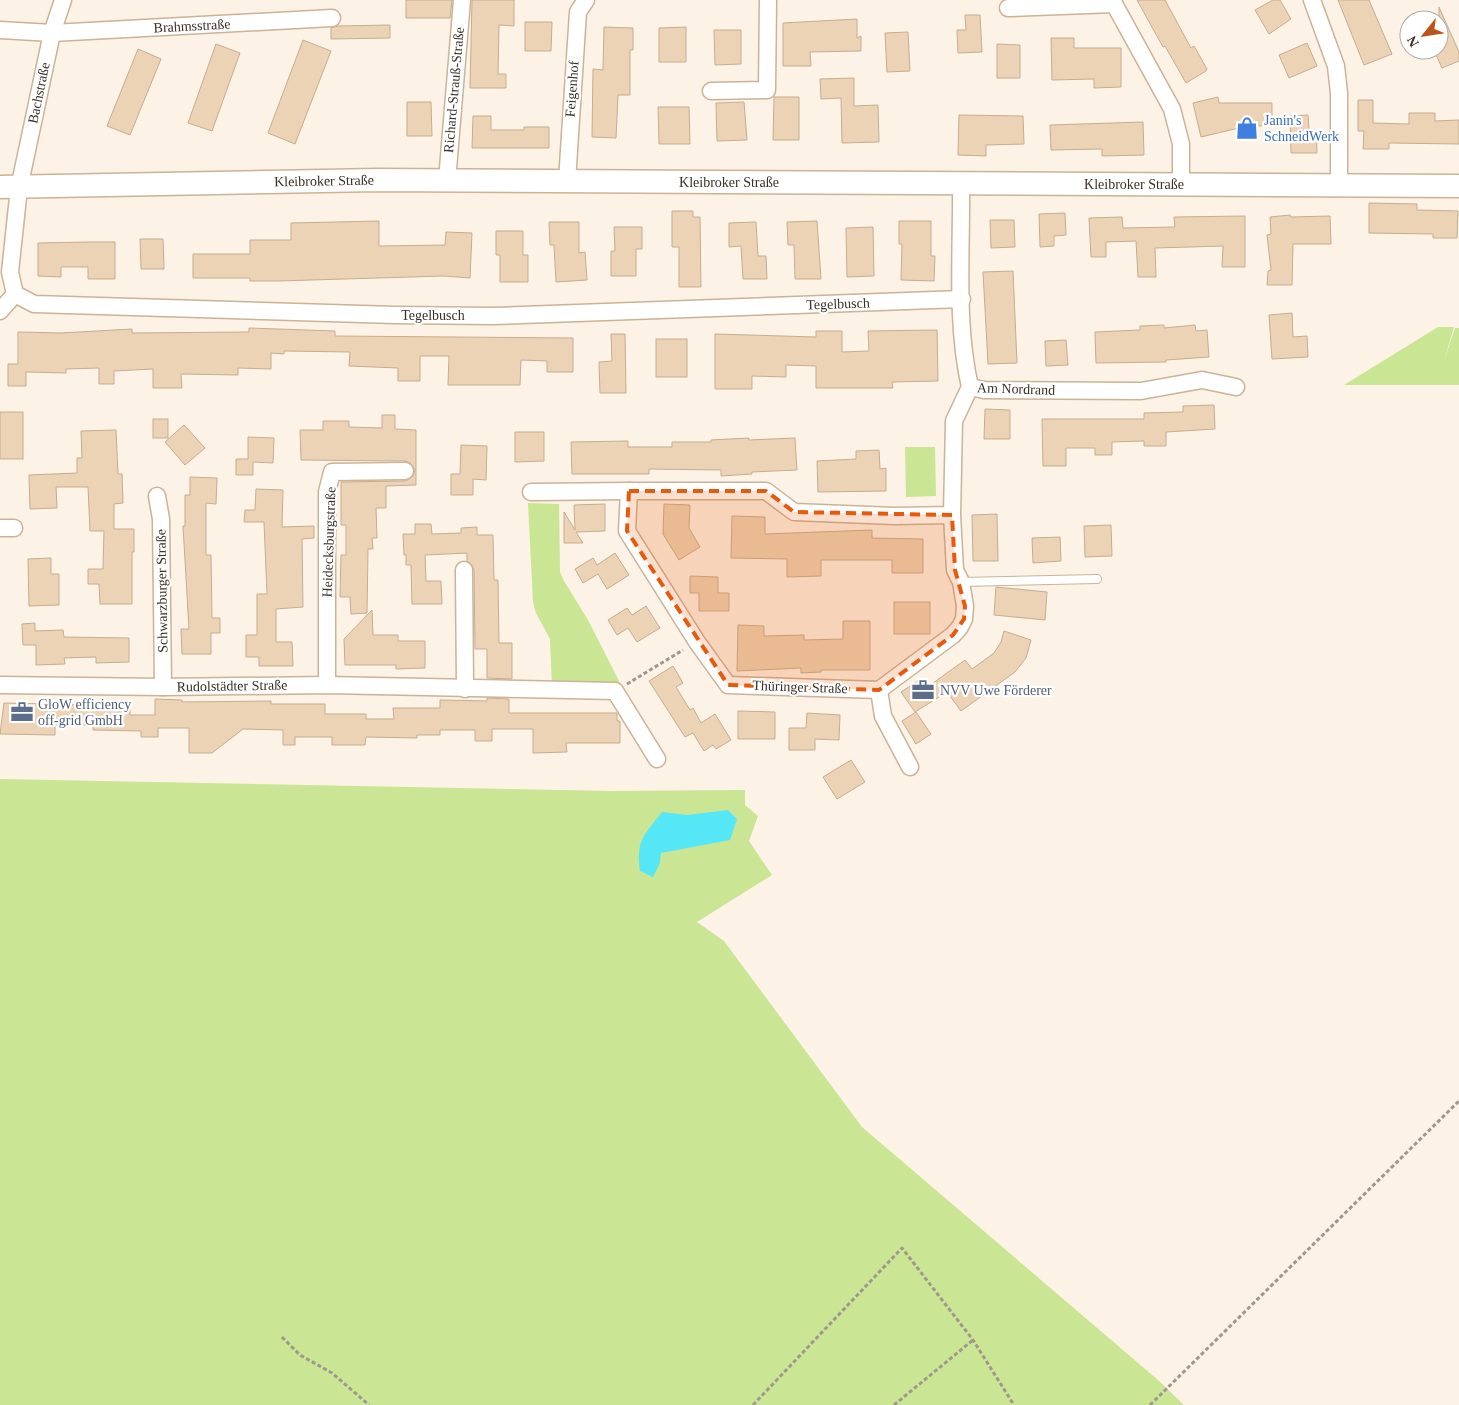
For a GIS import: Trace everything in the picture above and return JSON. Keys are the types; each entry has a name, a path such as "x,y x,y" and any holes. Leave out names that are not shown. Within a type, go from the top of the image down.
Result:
{"street":[{"name":"Bachstraße","path":"9,187 63,0"},
{"name":"Richard-Strauß-Straße","path":"447,181 462,0"},
{"name":"Feigenhof","path":"567,181 578,12 586,0"},
{"path":"711,91 767,90 768,0"},
{"path":"1312,0 1336,66 1339,93 1339,185"},
{"path":"1008,8 1113,2 1172,109 1181,144 1181,184"},
{"name":"Brahmsstraße","path":"0,30 52,33 332,18"},
{"name":"Kleibroker Straße","path":"9,187 447,181 961,182 1459,186"},
{"name":"Am Nordrand","path":"961,182 962,299 965,365 970,387 984,390 1141,391 1202,380 1236,387"},
{"path":"0,310 15,294 10,272 9,187"},
{"name":"Tegelbusch","path":"15,294 34,304 493,316 962,299"},
{"path":"910,768 883,716 879,690 953,635 964,619 965,606 961,582 955,570 952,515 954,421 970,387"},
{"name":"Heidecksburgstraße","path":"327,685 327,492 332,472 405,471"},
{"path":"531,492 766,490 794,512 894,516 952,515"},
{"name":"Thüringer Straße","path":"629,491 627,531 697,642 728,685 879,690"},
{"name":"Schwarzburger Straße","path":"157,496 161,519 163,687"},
{"path":"464,570 465,689"},
{"name":"Rudolstädter Straße","path":"0,685 163,687 327,685 616,691"},
{"path":"616,691 657,759"}],"lane":[{"path":"961,582 1097,579"}],"path":[{"path":"616,691 697,642"},
{"path":"1150,1405 1459,1101"},
{"path":"753,1405 902,1248 974,1340 1014,1405"},
{"path":"282,1336 300,1355 332,1373 369,1405"},
{"path":"894,1405 974,1340"}],"highlighted area":[{"path":"629,491 766,491 794,512 952,515 955,570 965,606 964,619 953,635 879,690 728,685 627,531"}],"green space":[{"path":"1438,327 1454,327 1444,361 1455,328 1459,328 1459,385 1344,385"},
{"path":"905,447 935,447 936,496 906,497"},
{"path":"528,503 559,504 560,572 588,620 620,683 614,686 552,687 550,639 536,613 533,602"},
{"path":"0,779 612,791 745,790 745,805 758,816 749,841 772,875 697,922 724,941 862,1127 1158,1380 1184,1405 0,1405"}],"water":[{"path":"728,810 737,819 730,840 661,853 660,863 653,877 640,871 640,845 646,833 662,812 687,815"}],"building":[{"path":"406,0 452,0 450,18 406,18"},
{"path":"472,0 514,0 514,26 499,25 498,74 506,74 506,88 470,88"},
{"path":"1137,0 1165,0 1191,48 1194,46 1207,69 1206,71 1186,83 1165,46 1163,47"},
{"path":"1273,0 1280,0 1291,19 1269,34 1255,10"},
{"path":"1338,0 1369,0 1392,54 1364,65"},
{"path":"965,15 980,15 982,52 958,53 957,30 966,30"},
{"path":"857,19 857,38 861,36 861,51 810,52 811,66 783,66 783,23"},
{"path":"525,22 552,22 551,51 525,51"},
{"path":"390,25 390,38 331,39 331,28 338,26"},
{"path":"604,27 633,28 633,50 630,50 630,95 618,95 616,138 592,137 593,69 603,70"},
{"path":"686,27 686,62 659,62 659,28"},
{"path":"714,30 741,30 741,64 715,65"},
{"path":"1449,30 1459,52 1459,61 1442,68 1438,60 1449,60"},
{"path":"908,32 910,71 887,72 885,33"},
{"path":"1051,38 1074,38 1074,48 1121,48 1121,87 1094,88 1094,79 1052,80"},
{"path":"303,40 331,51 295,144 268,133"},
{"path":"1307,43 1317,66 1289,78 1279,55"},
{"path":"216,44 240,53 212,131 188,123"},
{"path":"997,44 1020,45 1020,78 997,78"},
{"path":"138,49 161,59 130,135 107,126"},
{"path":"854,78 854,106 878,105 879,142 842,143 841,98 821,99 820,79"},
{"path":"774,97 799,97 799,140 773,140"},
{"path":"1218,97 1219,103 1272,103 1272,125 1243,127 1201,137 1193,103"},
{"path":"1358,100 1373,100 1373,123 1409,124 1409,113 1435,113 1435,121 1459,120 1459,144 1389,143 1389,149 1363,149 1364,131 1358,131"},
{"path":"407,102 431,102 432,136 407,136"},
{"path":"744,102 747,140 717,141 716,103"},
{"path":"658,107 689,107 690,144 659,144"},
{"path":"959,115 1023,116 1024,144 986,145 986,156 958,155"},
{"path":"1308,115 1309,130 1316,130 1317,153 1291,153 1290,116"},
{"path":"473,116 491,116 491,130 524,130 524,127 549,127 549,148 472,148"},
{"path":"1143,122 1144,155 1102,156 1102,149 1051,150 1050,125"},
{"path":"1369,203 1417,204 1417,210 1458,211 1457,238 1433,238 1433,234 1369,233"},
{"path":"672,211 693,211 693,217 700,217 701,287 679,287 679,247 672,247"},
{"path":"1065,213 1066,235 1054,236 1054,246 1040,247 1039,214"},
{"path":"1290,215 1291,217 1330,216 1331,244 1293,244 1292,285 1267,285 1268,271 1271,270 1267,235 1271,234 1270,217"},
{"path":"1245,216 1245,267 1222,267 1223,246 1155,248 1156,277 1138,277 1136,241 1106,242 1106,257 1091,257 1089,218 1122,217 1123,228 1175,227 1174,217"},
{"path":"990,220 1014,220 1015,247 991,248"},
{"path":"379,221 379,246 445,245 446,232 472,233 470,278 444,276 250,281 250,278 193,278 193,254 250,254 250,240 291,240 291,223"},
{"path":"817,221 821,279 795,279 794,245 788,245 787,222"},
{"path":"899,221 931,221 931,256 935,256 934,281 901,280 902,244 899,244"},
{"path":"549,222 579,222 579,253 585,252 587,280 556,282 554,245 550,245"},
{"path":"756,222 758,256 766,256 767,279 743,279 741,246 729,247 729,223"},
{"path":"614,227 642,227 642,249 636,249 636,276 611,276 611,251 615,251"},
{"path":"873,227 874,276 847,277 846,228"},
{"path":"496,231 523,231 523,255 528,255 528,282 500,282 500,255 496,255"},
{"path":"140,239 163,239 164,269 141,269"},
{"path":"115,242 115,279 88,279 88,267 61,267 61,277 38,276 38,243"},
{"path":"1013,271 1017,363 988,364 983,272"},
{"path":"1292,313 1293,337 1307,336 1308,357 1272,359 1269,315"},
{"path":"1164,325 1164,328 1195,325 1196,331 1207,330 1209,357 1166,360 1166,362 1096,363 1095,332 1140,330 1140,326"},
{"path":"249,328 335,331 335,336 573,338 573,372 547,372 547,361 521,360 520,385 448,385 449,356 420,356 420,381 398,381 398,368 349,366 350,352 284,351 284,354 271,353 271,369 238,368 238,375 181,374 182,388 153,388 153,369 114,371 114,384 99,384 99,368 66,369 66,373 26,372 26,386 8,386 8,364 18,364 18,332 61,333 132,329 132,333 249,332"},
{"path":"937,330 938,381 892,382 893,388 816,388 816,366 786,365 786,377 752,376 752,389 715,389 715,334 816,337 816,331 842,331 842,352 869,351 868,331"},
{"path":"611,334 625,334 626,393 600,393 599,362 612,361"},
{"path":"656,339 687,339 687,377 656,377"},
{"path":"1066,340 1068,365 1046,366 1045,341"},
{"path":"1214,405 1215,429 1166,432 1166,446 1144,446 1144,441 1112,442 1112,455 1095,455 1095,448 1066,448 1066,466 1043,466 1042,419 1144,419 1144,413 1183,412 1183,406"},
{"path":"985,409 1010,410 1010,439 984,439"},
{"path":"0,412 23,412 23,459 0,459"},
{"path":"382,415 395,415 395,429 416,430 416,485 386,486 386,508 376,508 377,538 372,538 373,549 368,549 367,613 351,614 350,597 340,597 341,555 346,555 346,525 341,525 341,482 406,481 413,476 415,470 410,463 405,461 301,460 300,430 323,430 323,421 349,421 349,427 382,428"},
{"path":"153,419 168,419 168,438 153,438"},
{"path":"184,425 205,448 185,465 165,442"},
{"path":"116,430 118,474 122,474 123,503 114,504 114,529 134,529 132,604 100,604 99,584 88,584 88,569 103,569 104,531 90,531 88,487 56,487 57,508 30,509 29,475 77,473 77,458 82,458 81,431"},
{"path":"515,432 544,432 544,461 515,462"},
{"path":"248,437 274,438 273,463 253,462 253,475 236,475 236,459 248,459"},
{"path":"749,438 749,440 795,438 797,470 752,472 752,474 721,476 721,470 649,469 649,474 572,474 571,442 628,441 628,447 672,447 672,442 711,442 711,440"},
{"path":"461,445 487,446 486,480 473,479 473,495 451,495 451,474 460,474"},
{"path":"879,450 880,469 886,468 886,491 818,492 817,461 856,459 856,451"},
{"path":"190,477 217,478 216,504 206,503 206,555 211,555 212,618 220,618 220,633 211,633 211,654 182,654 181,629 189,629 183,526 185,526 185,495 190,495"},
{"path":"256,489 283,490 282,527 314,526 314,538 302,539 303,607 276,609 276,642 292,642 293,666 259,666 259,657 246,657 246,635 257,635 257,594 267,594 264,522 244,522 245,510 255,510"},
{"path":"605,504 605,531 576,532 583,543 564,543 564,512 575,530 574,505"},
{"path":"664,504 690,505 689,528 700,547 679,560 663,534"},
{"path":"997,514 998,561 973,561 972,515"},
{"path":"732,516 765,517 765,534 872,530 872,538 923,539 923,573 892,573 892,560 821,560 821,576 787,577 787,559 731,558"},
{"path":"415,524 431,524 432,534 461,533 461,528 477,527 477,535 493,535 494,580 498,580 499,643 512,643 512,679 487,678 487,649 475,649 474,570 467,561 467,553 425,555 426,581 441,581 442,604 412,604 411,565 406,565 403,534 415,534"},
{"path":"1111,525 1112,556 1085,557 1084,526"},
{"path":"1060,537 1061,561 1033,563 1032,538"},
{"path":"615,553 629,575 607,589 598,574 583,583 575,569 593,558 597,565"},
{"path":"51,558 51,574 59,574 59,605 29,606 28,559"},
{"path":"690,576 718,577 718,593 729,593 729,611 699,611 699,593 690,593"},
{"path":"996,587 1047,592 1045,620 994,615"},
{"path":"894,602 930,602 930,634 894,634"},
{"path":"646,606 660,628 637,642 628,628 617,635 608,620 627,608 632,615"},
{"path":"372,610 373,635 398,635 398,641 425,641 425,668 396,669 396,665 345,665 344,639"},
{"path":"843,621 870,621 870,670 821,670 821,672 801,673 801,668 737,671 738,625 764,626 764,636 804,635 804,640 843,639"},
{"path":"35,623 35,631 63,630 64,637 129,638 129,662 96,663 96,657 64,658 65,664 36,665 36,645 23,645 22,624"},
{"path":"1004,631 1031,640 1026,658 1015,672 961,711 947,692 915,712 901,692 921,679 926,688 965,660 972,669 994,653 1001,642"},
{"path":"673,666 683,683 676,687 690,710 693,708 701,723 715,714 731,740 716,749 713,745 704,751 693,733 685,737 649,681"},
{"path":"487,698 509,699 509,713 617,713 617,721 620,721 620,743 566,743 567,752 533,753 533,729 492,729 492,741 475,741 475,730 440,730 440,735 417,735 417,738 366,737 365,745 332,745 332,737 295,737 295,745 283,745 283,730 243,729 212,753 189,753 189,728 158,728 158,737 141,737 141,731 93,730 93,725 55,725 55,735 0,734 4,703 130,706 130,715 155,715 155,699 182,700 182,702 271,701 271,704 325,704 325,714 366,714 366,719 394,719 393,708 440,708 440,700 487,701"},
{"path":"738,711 775,712 775,739 738,739"},
{"path":"916,712 931,734 916,744 902,721"},
{"path":"807,713 840,715 839,740 815,739 815,750 789,750 789,728 806,728"},
{"path":"851,760 865,782 837,799 823,777"}],"place":[{"name":"Janin's SchneidWerk","path":"1247,128"},
{"name":"NVV Uwe Förderer","path":"923,690"},
{"name":"GloW efficiency off-grid GmbH","path":"22,712"}]}
